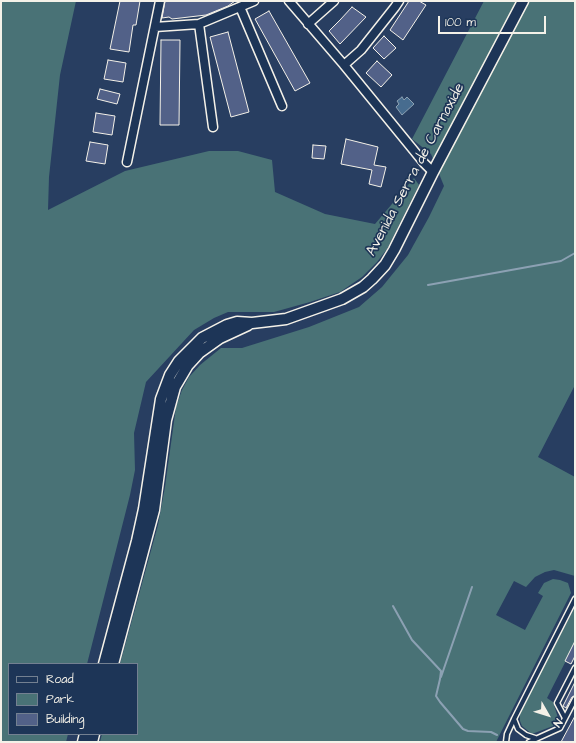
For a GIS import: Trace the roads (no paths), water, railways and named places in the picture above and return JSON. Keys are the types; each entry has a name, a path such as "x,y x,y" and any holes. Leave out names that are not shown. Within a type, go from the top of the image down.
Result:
{"street":[{"path":"126,162 160,1"},
{"path":"155,27 199,24 254,1"},
{"path":"289,1 344,65 424,164 433,172"},
{"path":"308,24 334,1"},
{"path":"344,65 361,50 399,1"},
{"name":"Avenida Serra de Carnaxide","path":"104,663 137,541 144,509 158,410 164,387 179,361 202,338 227,325 237,322 252,323 286,319 342,299 364,287 372,279 385,265 394,250 433,172 523,1"},
{"path":"240,8 282,106"},
{"path":"199,24 213,127"},
{"name":"Avenida Serra de Carnaxide","path":"113,663 154,510 166,420 175,387 188,365 209,345 220,338 252,323"}],"lane":[{"path":"506,742 507,734 514,718 575,599"},
{"path":"565,718 557,703 575,668"},
{"path":"530,742 535,738 560,728 575,699"},
{"path":"514,718 518,729 526,735 535,738"}],"water":[{"path":"402,97 404,100 407,97 414,104 402,115 396,107 399,104 397,101"}],"waterway":[{"path":"428,285 561,261 575,253"},
{"path":"441,677 472,587"},
{"path":"393,606 412,640 441,671 436,696 440,702 463,729 468,731 491,732 497,735"}]}
